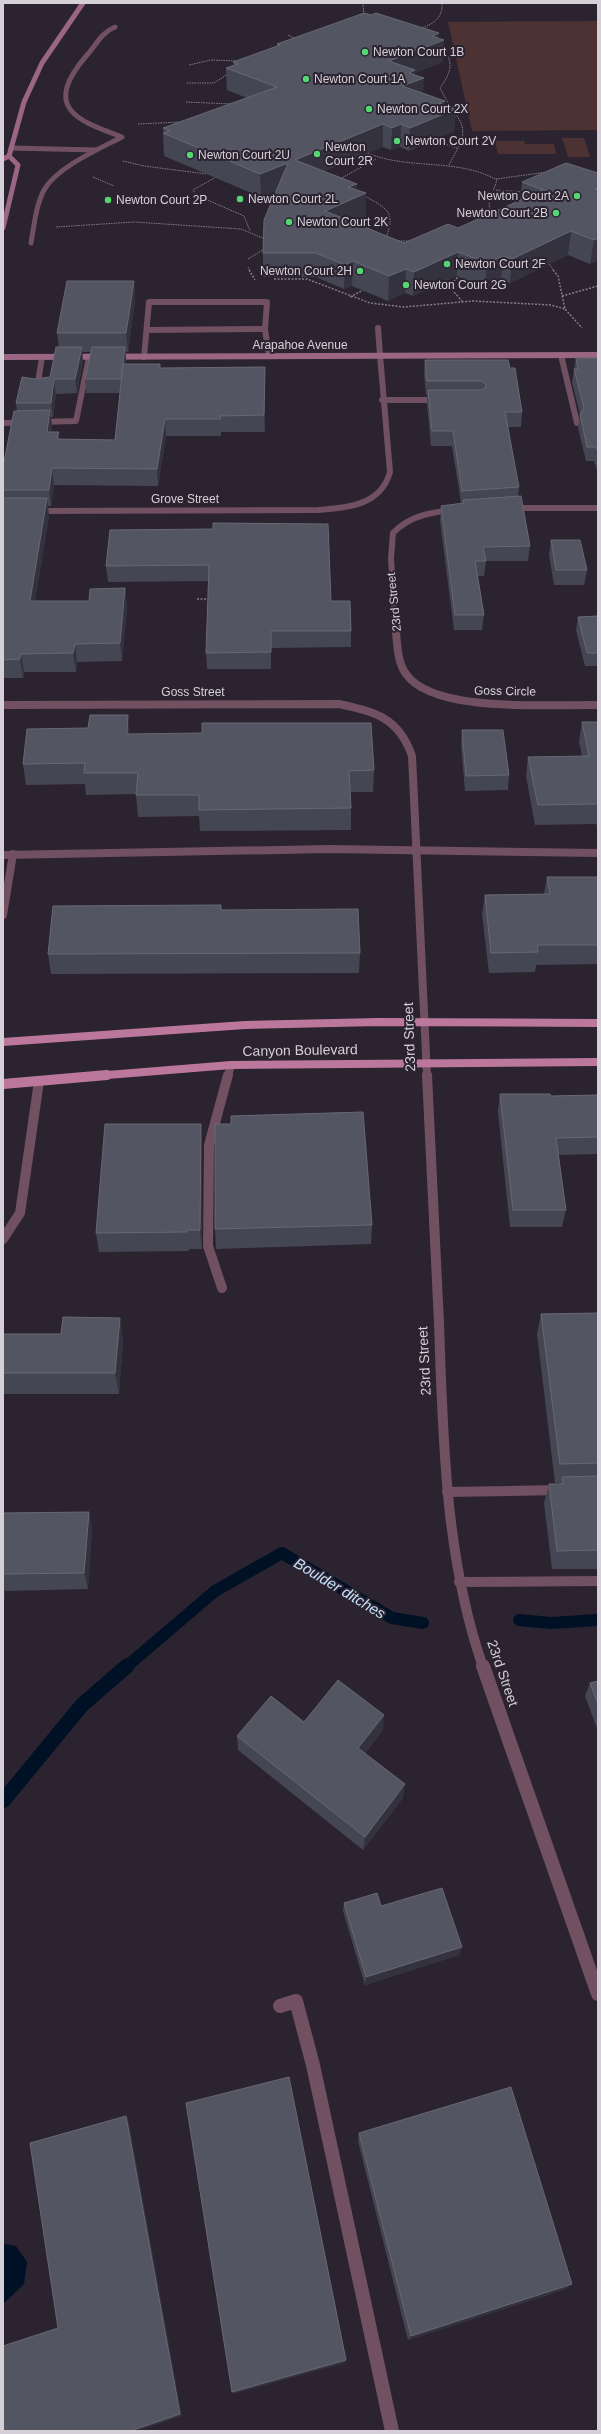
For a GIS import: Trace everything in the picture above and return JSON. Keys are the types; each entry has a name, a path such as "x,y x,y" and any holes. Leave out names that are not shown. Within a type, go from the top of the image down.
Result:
{"main road":[{"path":"3,159 9,156 24,102 42,63 84,3"},
{"path":"3,228 18,165 9,156"},
{"name":"Arapahoe Avenue","path":"3,357 598,355"},
{"name":"Canyon Boulevard","path":"3,1042 245,1025 424,1022 598,1023"},
{"name":"Canyon Boulevard","path":"3,1084 231,1065 426,1062 598,1062"}],"street":[{"path":"31,243 44,188 63,172 94,152 122,137 77,118 67,103 68,83 81,62 99,43 106,31 115,27"},
{"path":"11,148 94,152"},
{"path":"144,356 149,302 267,302 265,329 269,356"},
{"path":"378,328 382,400 450,400"},
{"path":"147,330 265,329"},
{"path":"561,355 577,423"},
{"path":"36,389 42,357"},
{"path":"3,423 73,422 77,420 89,357"},
{"name":"Grove Street","path":"25,511 318,510 340,508 367,501 381,492 389,481 382,400"},
{"path":"503,508 598,508"},
{"name":"23rd Street","path":"415,684 401,667 389,555 393,534 407,523 433,512 461,510"},
{"name":"Goss Circle","path":"415,684 437,696 472,703 598,705"},
{"name":"Goss Street","path":"3,705 319,703 356,708 380,716"},
{"name":"23rd Street","path":"380,716 394,724 408,740 412,756 447,1492 459,1582 471,1632 598,1994"},
{"path":"3,855 417,849 598,853"},
{"path":"3,915 13,854"},
{"path":"222,1288 208,1246 210,1145 231,1065"},
{"path":"3,1239 20,1213 39,1081"},
{"path":"447,1492 575,1490"},
{"path":"459,1582 598,1581"},
{"path":"280,2006 296,2001 314,2065 392,2431"}],"path":[{"path":"363,3 365,24"},
{"path":"417,30 436,22 443,10 442,3"},
{"path":"288,35 299,40"},
{"path":"436,44 447,52 452,64 451,73 440,88 449,106 463,123 463,137 456,148 449,165"},
{"path":"189,64 211,60 240,61"},
{"path":"187,83 214,83 229,73"},
{"path":"186,102 233,104"},
{"path":"443,108 449,106"},
{"path":"94,126 184,122"},
{"path":"163,123 166,127"},
{"path":"427,138 456,148"},
{"path":"364,151 376,159 422,166 449,165 472,168 496,179 552,172"},
{"path":"94,152 144,166 218,175 193,190 196,194 244,216 250,231"},
{"path":"343,185 336,181 376,159"},
{"path":"91,176 114,186"},
{"path":"492,216 488,212 488,204 496,190 496,179"},
{"path":"496,190 528,193"},
{"path":"364,196 386,209 392,216 391,225 384,240 415,241"},
{"path":"34,229 134,222 250,231 267,241"},
{"path":"248,259 267,248"},
{"path":"543,258 558,276 566,309 582,328"},
{"path":"248,267 255,280 262,280"},
{"path":"461,274 452,284 453,291 462,301"},
{"path":"270,279 307,279 350,297 370,303 404,307 462,301 551,306 566,309"},
{"path":"562,296 598,286"},
{"path":"350,297 368,288"},
{"path":"197,599 210,599"}],"shaded area":[{"path":"598,21 598,130 472,131 448,22"},
{"path":"562,138 584,138 590,157 568,157"},
{"path":"495,141 524,141 525,144 554,144 556,154 498,154"}],"water":[{"path":"4,2244 16,2246 27,2262 24,2284 3,2304"}],"building":[{"path":"364,13 371,15 376,13 439,33 432,36 444,40 389,61 415,70 409,73 424,78 402,86 445,101 439,103 456,109 410,128 401,124 392,128 383,124 295,160 357,184 348,187 366,193 325,211 404,243 448,224 458,228 543,190 522,182 566,163 598,173 598,188 595,189 598,190 598,238 594,240 571,231 512,259 503,256 487,263 458,252 414,272 406,269 389,276 353,261 345,265 316,253 263,253 264,220 288,163 260,174 163,133 170,131 163,128 277,87 226,68 238,64 233,62 280,45 277,44"},
{"path":"67,281 134,281 126,333 57,333"},
{"path":"56,347 82,347 75,379 54,379 51,403 16,403 22,377 35,379 50,377"},
{"path":"92,347 125,347 121,379 85,379"},
{"path":"576,358 598,358 598,452 596,447 587,447 580,414 584,408 574,369 578,369"},
{"path":"425,360 508,360 510,368 515,368 522,412 505,412 519,487 462,491 453,431 432,431 428,390 481,390 485,388 486,384 481,381 427,381"},
{"path":"123,364 160,364 160,368 265,367 264,415 220,416 221,419 165,419 157,469 52,468 49,490 3,490 3,467 14,411 50,410 47,432 59,432 57,439 115,440"},
{"path":"521,496 530,546 483,547 486,561 475,561 484,615 455,615 441,506 464,503 463,500"},
{"path":"3,498 47,498 30,601 89,601 90,589 125,588 120,643 75,644 73,653 21,654 20,659 3,660"},
{"path":"213,523 328,524 331,601 350,601 351,631 271,631 271,652 206,653 209,565 106,566 110,530 213,529"},
{"path":"551,540 580,540 587,570 556,570"},
{"path":"598,616 598,653 587,653 578,617"},
{"path":"90,715 128,715 127,734 202,733 202,723 371,723 374,770 349,771 351,808 199,810 199,795 136,795 138,773 84,773 85,763 23,764 27,729 88,728"},
{"path":"582,722 598,722 598,804 538,805 528,757 589,756"},
{"path":"462,730 503,730 509,775 466,776"},
{"path":"547,877 598,877 598,945 537,945 538,952 491,953 485,895 550,894"},
{"path":"221,905 221,910 358,909 360,953 48,954 53,906"},
{"path":"500,1094 550,1094 551,1096 598,1095 598,1137 556,1138 566,1210 513,1210"},
{"path":"363,1112 372,1225 215,1229 215,1124 231,1124 231,1116"},
{"path":"105,1124 201,1124 200,1230 187,1230 187,1232 96,1233"},
{"path":"598,1313 598,1463 560,1464 541,1314"},
{"path":"63,1317 120,1318 115,1373 3,1373 3,1334 61,1334"},
{"path":"598,1476 598,1550 557,1551 549,1484 563,1484 562,1477"},
{"path":"89,1512 84,1573 3,1574 3,1513"},
{"path":"338,1680 384,1715 358,1748 405,1784 365,1837 237,1736 271,1696 304,1722"},
{"path":"598,1681 598,1704 590,1683"},
{"path":"442,1888 462,1947 366,1977 344,1903 377,1893 381,1906"},
{"path":"289,2077 346,2360 232,2392 186,2103"},
{"path":"511,2087 572,2284 411,2336 359,2133"},
{"path":"126,2116 180,2414 130,2431 3,2431 3,2346 58,2328 30,2143"}],"waterway":[{"path":"126,1667 215,1591 282,1553 392,1618 423,1623"},
{"name":"Boulder ditches","path":"519,1620 551,1623 598,1620"},
{"path":"3,1801 82,1705 127,1666"}],"place":[{"name":"Newton Court 1B","path":"365,52"},
{"name":"Newton Court 1A","path":"306,79"},
{"name":"Newton Court 2X","path":"369,109"},
{"name":"Newton Court 2V","path":"397,141"},
{"name":"Newton Court 2R","path":"317,154"},
{"name":"Newton Court 2U","path":"190,155"},
{"name":"Newton Court 2A","path":"577,196"},
{"name":"Newton Court 2L","path":"240,199"},
{"name":"Newton Court 2P","path":"108,200"},
{"name":"Newton Court 2B","path":"556,213"},
{"name":"Newton Court 2K","path":"289,222"},
{"name":"Newton Court 2F","path":"447,264"},
{"name":"Newton Court 2H","path":"360,271"},
{"name":"Newton Court 2G","path":"406,285"}]}
